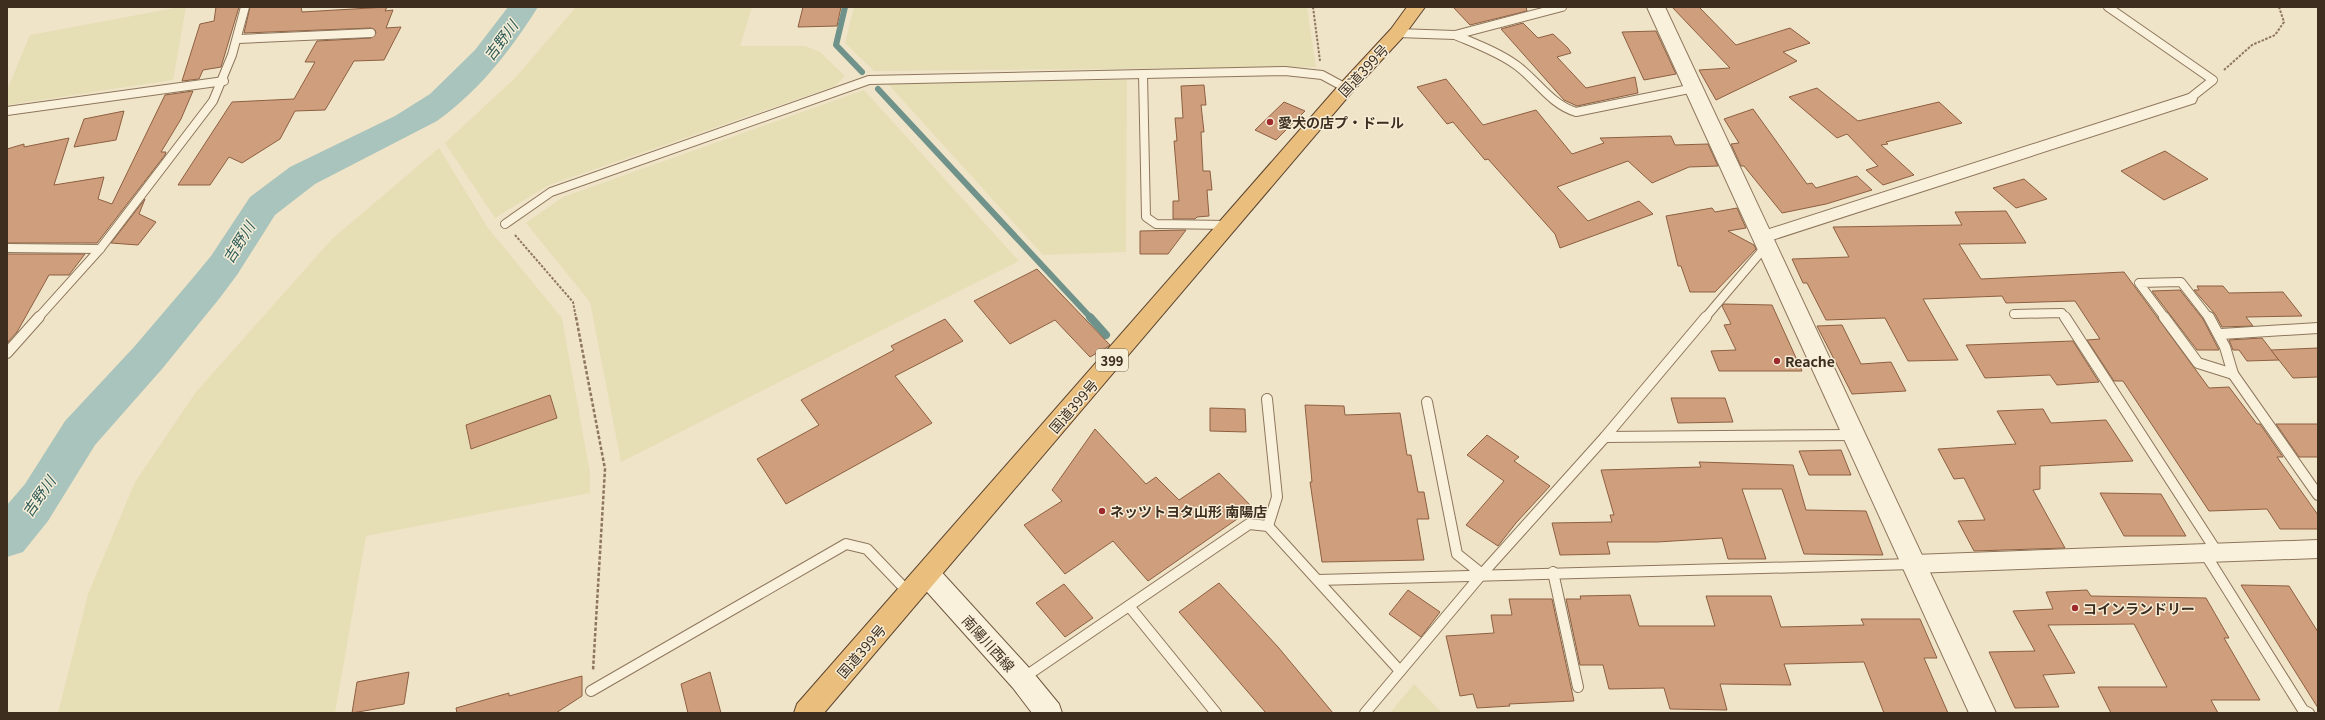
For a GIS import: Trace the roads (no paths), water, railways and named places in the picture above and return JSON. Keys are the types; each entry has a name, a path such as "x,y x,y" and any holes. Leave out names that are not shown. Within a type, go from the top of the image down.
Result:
{"highway":[{"name":"国道399号","path":"807,713 928,575 1346,88 1397,34 1416,7"}],"street":[{"path":"1656,7 1983,713"},
{"path":"1764,241 2189,100"},
{"path":"1914,564 2318,549"},
{"name":"南陽川西線","path":"928,575 1022,679 1049,713"}],"lane":[{"path":"7,353 100,249 213,101 224,81 238,39 245,7"},
{"path":"1397,34 1454,35 1562,7"},
{"path":"2108,7 2213,80 2189,100"},
{"path":"238,39 371,33"},
{"path":"1454,35 1516,65 1533,79 1556,103 1568,111 1576,112 1694,88"},
{"path":"505,224 551,192 869,80 1285,71 1322,75 1346,88"},
{"path":"1143,74 1146,217 1156,224 1229,224"},
{"path":"7,111 224,81"},
{"path":"1365,713 1482,574 1605,437 1764,241"},
{"path":"7,248 100,249"},
{"path":"2233,374 2198,363 2139,283 2181,282 2221,334 2230,356 2233,374 2318,495"},
{"path":"2014,314 2062,313 2211,552 2303,710 2309,713"},
{"path":"2221,334 2318,328"},
{"path":"1267,399 1277,497 1268,526"},
{"path":"1427,402 1457,554 1482,574"},
{"path":"1605,437 1854,435"},
{"path":"1022,679 1248,524 1268,526 1400,671"},
{"path":"591,691 846,544 867,549 911,594"},
{"path":"1318,580 1553,572 1914,564"},
{"path":"1553,572 1578,686"},
{"path":"1129,606 1216,713"}],"waterway":[{"name":"吉野川","path":"7,538 40,497 69,448 80,433 148,358 206,289 224,266 255,215 263,206 286,186 302,175 390,133 425,113 442,101 458,88 486,57 523,7"},
{"path":"845,7 836,45 862,72"},
{"path":"878,89 1091,318"},
{"path":"1090,317 1106,335"}],"place":[{"name":"愛犬の店プ・ドール","path":"1270,122"},
{"name":"Reache","path":"1777,361"},
{"name":"ネッツトヨタ山形 南陽店","path":"1102,511"},
{"name":"コインランドリー","path":"2075,608"}]}
